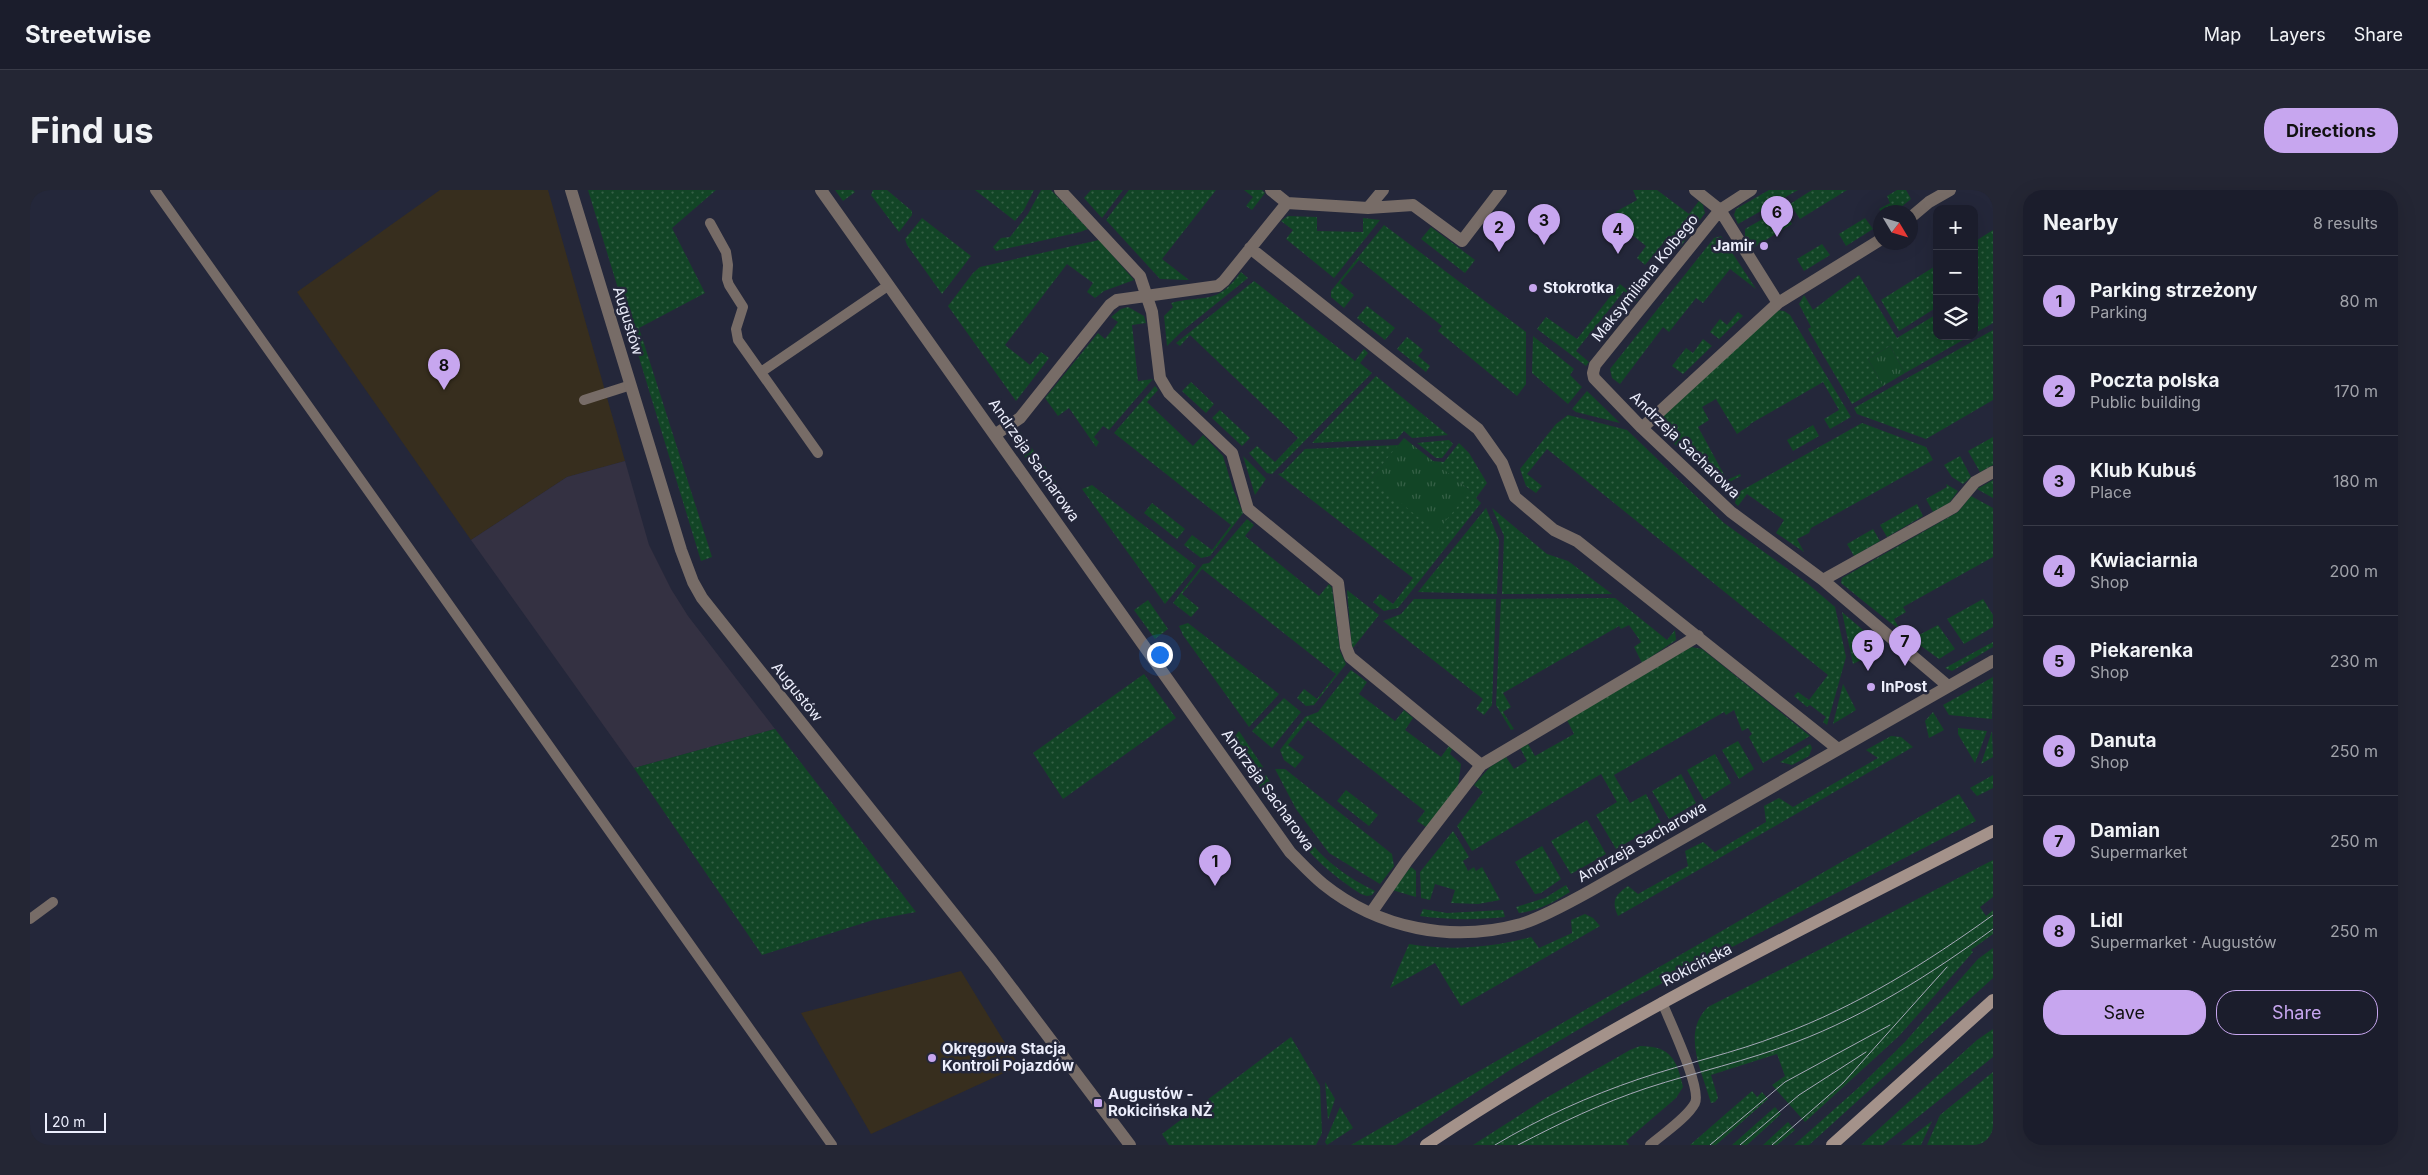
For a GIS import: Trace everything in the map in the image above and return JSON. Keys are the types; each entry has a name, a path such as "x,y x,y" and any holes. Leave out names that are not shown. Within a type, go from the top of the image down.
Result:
{"main road":[{"name":"Rokicińska","path":"1426,1145 1552,1064 1662,1002 1993,832"},
{"path":"1832,1145 1993,1000"}],"street":[{"name":"Augustów","path":"571,190 681,550 693,582 702,598 992,962 1130,1145"},
{"name":"Andrzeja Sacharowa","path":"821,190 996,434 1290,852 1322,884 1371,913 1410,928 1444,933 1475,934 1523,924 1586,893 1993,661"},
{"path":"1060,190 1133,266 1140,276 1148,296 1160,378 1169,393 1232,453 1248,509 1338,583 1346,647 1350,657 1482,766"},
{"path":"1271,190 1287,203 1368,208 1413,205 1462,241 1501,190"},
{"path":"1368,208 1382,190"},
{"path":"1695,190 1720,210 1778,303"},
{"name":"Maksymiliana Kolbego","path":"1593,373 1595,365 1720,210 1751,190"},
{"path":"1918,212 1950,190"},
{"path":"996,434 1020,418 1110,306 1117,300 1199,291 1218,286 1224,282 1287,203"},
{"path":"1642,428 1778,303 1873,244"},
{"path":"1250,248 1478,429 1502,463 1515,496 1554,530 1577,541 1838,749"},
{"name":"Andrzeja Sacharowa","path":"1593,373 1596,381 1642,428 1730,512 1823,580 1948,686"},
{"path":"1823,580 1954,507 1975,482 1993,472"},
{"path":"1371,913 1407,861 1482,766 1698,636"}],"lane":[{"path":"155,190 832,1145"},
{"path":"710,223 726,252 729,285 742,307 736,329 738,340 818,453"},
{"path":"761,372 889,286"},
{"path":"584,400 630,385"},
{"path":"30,919 53,902"},
{"path":"1650,1145 1691,1109 1696,1100 1696,1089 1683,1050 1662,1002"}],"shaded area":[{"path":"440,190 548,190 625,461 567,477 471,540 297,292"},
{"path":"625,461 649,545 671,589 688,616 775,729 634,768 471,540 567,477"},
{"path":"961,971 1019,1066 871,1134 801,1013"}],"green space":[{"path":"588,190 716,190 672,228 705,293 639,328 712,557 701,561"},
{"path":"835,190 853,190 855,192 843,201"},
{"path":"873,190 887,190 912,211 912,215 899,232 871,195"},
{"path":"975,190 1034,190 1024,210 1015,221"},
{"path":"1041,190 1051,190 1088,229 996,251 993,247 1001,238 1010,237 1028,214"},
{"path":"1091,190 1123,190 1102,218 1084,198"},
{"path":"1129,190 1216,190 1162,259 1189,280 1160,279 1106,220"},
{"path":"1244,190 1262,190 1265,193 1252,210 1246,206 1253,197"},
{"path":"1633,190 1657,190 1689,214 1699,201 1703,205 1705,213 1681,246 1669,236 1645,265 1637,258 1646,246 1611,218 1617,211 1637,200"},
{"path":"1769,190 1798,190 1738,224 1734,215 1736,209"},
{"path":"1812,190 1847,190 1800,219 1790,204"},
{"path":"1897,190 1906,190 1911,199 1904,205 1886,205 1890,203 1887,196"},
{"path":"1782,208 1792,224 1751,249 1745,238 1745,229"},
{"path":"1288,216 1317,217 1317,231 1363,232 1363,218 1380,220 1334,278 1286,239 1293,230 1281,221"},
{"path":"922,218 971,256 942,294 907,245 905,239"},
{"path":"1865,218 1873,229 1846,246 1839,234"},
{"path":"1384,225 1526,332 1526,384 1517,396 1438,331 1442,326 1359,260 1340,283 1354,295 1344,308 1331,297 1331,291"},
{"path":"1431,227 1475,260 1465,273 1421,239"},
{"path":"1993,230 1993,323 1978,331 1978,305 1980,300 1978,295 1978,239"},
{"path":"1721,236 1756,289 1730,269 1703,303 1696,298 1669,332 1663,327 1620,384 1612,378 1610,369 1714,238"},
{"path":"1099,240 1134,280 1104,291 1095,298 1087,292 1093,283 1067,264 1005,345 1030,365 1041,352 1049,358 1016,401 948,306 973,273 980,267"},
{"path":"1822,244 1830,255 1804,271 1797,259"},
{"path":"1933,268 1933,310 1899,331 1881,300"},
{"path":"1241,272 1248,278 1181,332 1167,346 1164,316 1173,307 1171,303 1210,297 1217,294 1232,283"},
{"path":"1859,275 1897,338 1933,316 1933,340 1963,340 1905,373 1890,346 1868,359 1883,386 1852,404 1808,329 1811,327 1799,304 1804,295 1813,310"},
{"path":"1254,281 1355,361 1364,349 1368,353 1360,363 1372,373 1272,474 1267,473 1249,453 1257,446 1275,462 1298,438 1190,335 1180,346 1176,343"},
{"path":"1620,284 1638,299 1637,301 1624,291 1576,351 1589,362 1586,366 1537,329 1546,317 1577,339"},
{"path":"1367,306 1395,328 1385,340 1357,318"},
{"path":"1128,307 1144,316 1146,323 1132,325 1138,381 1153,379 1109,430 1103,426 1094,437 1099,442 1096,447 1069,408 1058,416 1045,398 1098,333 1105,339 1118,322 1111,317 1121,309"},
{"path":"1776,310 1784,311 1790,315 1851,417 1830,429 1824,419 1839,410 1823,382 1750,424 1737,434 1716,399 1702,407 1709,420 1698,427 1727,480 1740,474 1741,476 1720,487 1666,436 1662,430 1661,422 1665,413"},
{"path":"1738,312 1743,316 1719,339 1710,332 1720,319 1727,325"},
{"path":"1993,330 1993,400 1926,439 1857,414 1854,408"},
{"path":"1533,336 1574,369 1570,375 1582,387 1568,404 1532,373"},
{"path":"1407,337 1423,350 1418,356 1430,366 1426,372 1397,349"},
{"path":"1703,339 1712,346 1683,374 1672,366 1686,348 1693,353"},
{"path":"1890,346 1905,373 1883,386 1868,359"},
{"path":"1376,376 1448,435 1412,438 1404,431 1397,439 1312,443"},
{"path":"1191,382 1214,404 1206,413 1182,391"},
{"path":"1155,386 1158,390 1147,402 1193,446 1203,435 1223,456 1243,513 1210,556 1201,558 1184,545 1192,535 1212,550 1231,525 1114,433"},
{"path":"1587,391 1620,423 1576,412 1572,409"},
{"path":"1220,410 1250,438 1242,446 1212,418"},
{"path":"1568,415 1627,430 1724,523 1807,583 1835,607 1846,657 1827,725 1823,722 1826,717 1810,705 1807,707 1794,696 1798,692 1809,700 1828,675 1547,449 1527,474 1542,486 1536,493 1526,486 1520,469 1556,424"},
{"path":"1862,423 1926,447 1933,460 1811,528 1809,533 1797,539 1804,552 1776,533 1784,520 1747,494 1738,506 1735,503 1737,493"},
{"path":"1813,425 1819,436 1793,451 1787,440"},
{"path":"1019,430 1064,494 1056,500 1017,446"},
{"path":"1993,437 1993,465 1980,472 1968,451"},
{"path":"1404,438 1471,491 1436,532 1371,478"},
{"path":"1449,440 1453,444 1442,458 1436,458 1417,443"},
{"path":"1459,443 1469,453 1487,483 1476,498 1481,503 1398,608 1384,611 1373,602 1380,594 1393,604 1413,578 1278,474 1282,473 1305,449 1399,445 1371,478 1471,491 1432,461 1444,462"},
{"path":"1243,456 1266,479 1255,495"},
{"path":"1960,456 1971,477 1963,484 1952,477 1944,465"},
{"path":"1993,480 1993,498 1977,489"},
{"path":"1946,484 1958,491 1949,503 1933,512 1926,499 1947,487"},
{"path":"1092,485 1196,566 1165,604 1082,489"},
{"path":"1971,496 1993,508 1993,557 1903,607 1906,612 1894,619 1901,631 1841,583 1842,578 1958,512"},
{"path":"1152,503 1185,529 1177,539 1144,513"},
{"path":"1917,504 1923,516 1887,537 1880,525"},
{"path":"1486,508 1499,540 1497,594 1418,592"},
{"path":"1492,508 1547,554 1568,561 1612,594 1502,594 1504,536"},
{"path":"1247,519 1254,525 1245,536 1319,596 1329,584 1332,588 1340,651 1346,664 1314,705 1306,706 1297,698 1304,689 1317,699 1336,674 1202,569 1182,594 1199,608 1191,617 1173,603 1203,564 1209,563"},
{"path":"1873,529 1880,541 1854,556 1847,544"},
{"path":"1347,590 1379,615 1352,649"},
{"path":"1615,598 1667,640 1675,630 1676,640 1642,663 1634,647 1641,642 1629,625 1621,629 1619,626 1503,693 1511,707 1503,712 1514,729 1511,730 1496,705 1501,599"},
{"path":"1414,599 1496,599 1492,705 1484,715 1476,709 1483,699 1383,621 1401,614"},
{"path":"1983,599 1993,615 1993,627 1964,644 1947,619"},
{"path":"1148,600 1168,629 1155,639 1134,610"},
{"path":"1842,612 1884,648 1853,664"},
{"path":"1188,623 1279,694 1249,727 1183,635 1179,626"},
{"path":"1938,625 1955,649 1939,659 1903,632 1914,627 1919,635"},
{"path":"1993,642 1993,647 1952,671 1945,668"},
{"path":"1691,647 1702,649 1810,736 1763,763 1749,737 1752,734 1748,728 1742,731 1734,710 1726,715 1724,712 1614,775 1630,803 1646,794 1661,823 1616,849 1596,815 1617,802 1601,774 1472,851 1457,826 1483,792 1474,785 1490,767 1506,757 1514,769 1527,761 1520,748 1528,744 1535,756 1574,734 1567,720"},
{"path":"1351,670 1367,682 1359,694 1395,721 1404,710 1413,718 1405,730 1441,757 1449,746 1452,749 1450,754 1461,764 1458,786 1426,827 1417,821 1425,811 1308,720 1288,745 1304,757 1295,768 1284,760 1280,750 1305,717 1318,712"},
{"path":"1144,674 1176,718 1063,799 1033,753"},
{"path":"1993,677 1992,719 1949,715 1943,705"},
{"path":"1843,684 1856,710 1833,724"},
{"path":"1284,698 1301,712 1272,748 1252,731"},
{"path":"1933,712 1944,730 1929,738 1925,721"},
{"path":"1958,728 1987,731 1975,763 1958,734"},
{"path":"775,729 916,912 873,920 762,955 634,768"},
{"path":"1239,731 1263,767 1255,780 1229,744"},
{"path":"1992,731 1993,757 1981,764"},
{"path":"1891,736 1901,737 1913,747 1618,916 1615,899 1628,886 1638,894 1688,866 1685,851 1703,842 1715,852 1766,822 1764,806 1779,798 1793,807 1878,758 1866,750"},
{"path":"1738,741 1754,769 1739,779 1722,750"},
{"path":"1810,744 1812,748 1809,756 1792,765 1780,762"},
{"path":"1715,754 1731,783 1704,800 1687,770"},
{"path":"1275,769 1285,769 1392,854 1394,866 1380,884 1329,853 1296,809"},
{"path":"1681,774 1696,803 1669,819 1652,791"},
{"path":"1266,775 1288,812 1310,842 1338,868 1375,891 1372,895 1361,894 1344,882 1329,871 1304,846 1259,786"},
{"path":"1993,775 1993,788 1977,796 1970,788"},
{"path":"1346,790 1378,815 1369,826 1337,801"},
{"path":"1959,794 1976,821 1622,1004 1513,1068 1396,1145 1351,1145"},
{"path":"1587,820 1606,854 1571,874 1551,841"},
{"path":"1453,831 1469,857 1463,861 1468,871 1474,867 1476,871 1482,867 1500,900 1478,904 1451,903 1455,890 1435,884 1430,900 1421,898 1420,872"},
{"path":"1542,846 1561,879 1541,893 1535,894 1515,862"},
{"path":"1993,860 1993,897 1980,907 1986,916 1993,910 1993,934 1971,950 1973,952 1899,1036 1805,1122 1772,1085 1785,1076 1777,1054 1711,1075 1718,1098 1715,1102 1711,1103 1699,1065 1695,1040 1696,1028 1700,1017 1708,1007"},
{"path":"1411,867 1416,871 1416,897 1392,890"},
{"path":"1566,885 1570,892 1564,896 1539,908 1519,913 1516,907 1545,898"},
{"path":"1423,909 1447,913 1503,910 1505,917 1462,919 1420,916"},
{"path":"1585,914 1593,918 1600,926 1461,1006 1435,963 1390,988 1409,944 1455,948 1501,944 1531,937 1539,948 1572,933 1571,920"},
{"path":"1993,948 1993,978 1809,1145 1794,1145 1857,1089 1905,1042 1978,959"},
{"path":"1993,1029 1993,1057 1883,1145 1861,1145 1977,1040"},
{"path":"1291,1037 1320,1086 1322,1133 1316,1145 1169,1145 1162,1134"},
{"path":"1640,1046 1659,1049 1671,1056 1678,1069 1683,1087 1676,1098 1626,1141 1629,1145 1473,1145 1546,1098"},
{"path":"1993,1072 1993,1145 1927,1145 1940,1115"},
{"path":"1325,1082 1335,1099 1328,1120"},
{"path":"1752,1091 1757,1097 1762,1092 1768,1099 1716,1145 1690,1145"},
{"path":"1340,1107 1353,1128 1327,1145 1325,1142"},
{"path":"1775,1107 1781,1114 1747,1145 1732,1145"},
{"path":"1932,1121 1921,1145 1901,1145"},
{"path":"1788,1122 1795,1130 1777,1145 1763,1145"}],"tram line":[{"path":"1495,1145 1565,1108 1602,1093 1657,1073 1763,1041 1837,1011 1891,982 1993,915"},
{"path":"1518,1145 1614,1100 1665,1082 1759,1055 1822,1031 1898,992 1946,962 1993,929"},
{"path":"1772,1145 1843,1083 1947,967"},
{"path":"1710,1145 1785,1082 1890,1025"},
{"path":"1740,1145 1799,1095 1866,1052"}],"place":[{"name":"Danuta","path":"1777,237"},
{"name":"Klub Kubuś","path":"1544,245"},
{"name":"Jamir","path":"1764,246"},
{"name":"Poczta polska","path":"1499,252"},
{"name":"Kwiaciarnia","path":"1618,254"},
{"name":"Stokrotka","path":"1533,288"},
{"name":"Lidl","path":"444,390"},
{"name":"Damian","path":"1905,666"},
{"name":"Piekarenka","path":"1868,671"},
{"name":"InPost","path":"1871,687"},
{"name":"Parking strzeżony","path":"1215,886"},
{"name":"Okręgowa Stacja Kontroli Pojazdów","path":"932,1058"},
{"name":"Augustów - Rokicińska NŻ","path":"1098,1103"}]}
